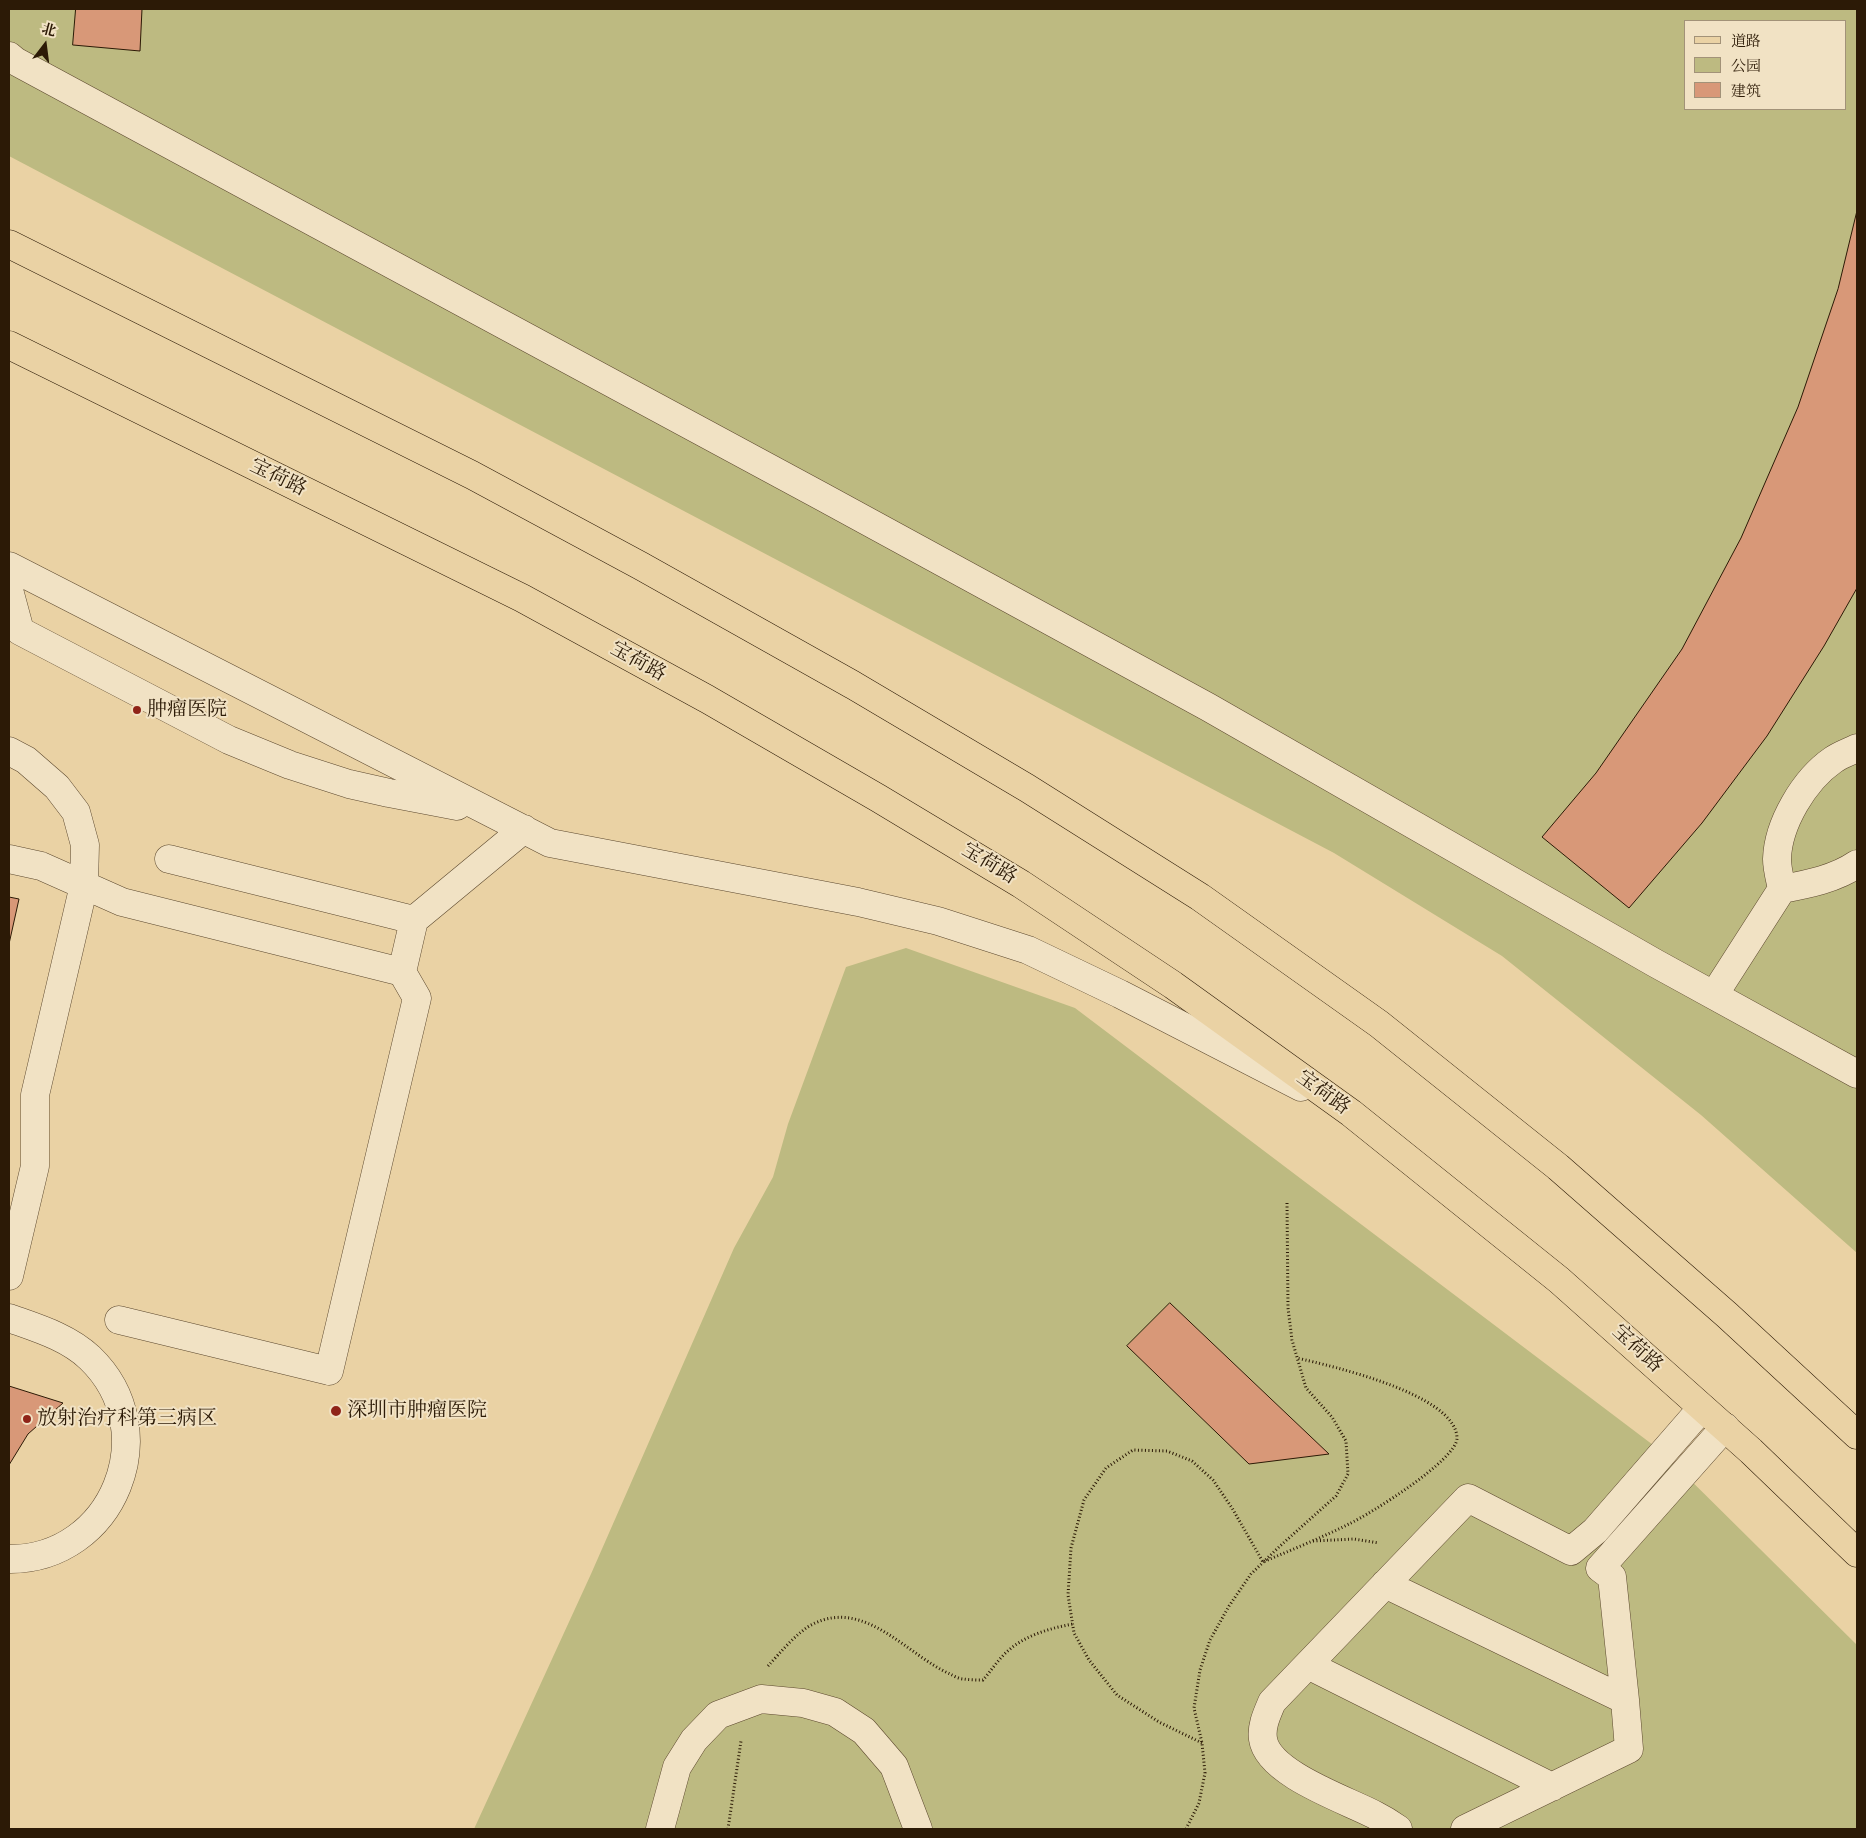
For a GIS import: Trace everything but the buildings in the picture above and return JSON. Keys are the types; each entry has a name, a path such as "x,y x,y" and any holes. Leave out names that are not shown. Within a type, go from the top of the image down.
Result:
{"main road":[{"path":"9,244 472,475 641,566 886,704 1027,788 1200,897 1379,1024 1558,1167 1720,1309 1857,1435"},
{"name":"宝荷路","path":"9,345 522,598 724,709 870,793 1021,884 1173,985 1351,1113 1559,1280 1725,1428 1857,1553"}],"street":[{"path":"9,56 15,61 1191,698 1714,995 1855,1068"},
{"path":"9,566 550,843 858,902 920,916 1028,950 1120,994 1351,1113"},
{"path":"9,590 20,631 229,740 290,766 349,784 487,811"},
{"path":"1782,889 1778,874 1777,858 1781,832 1794,804 1812,779 1833,760 1857,748"},
{"path":"9,750 26,760 57,787 76,812 86,846 84,885 35,1095 35,1166 9,1276"},
{"path":"119,1320 329,1371 417,998 402,972 414,920 524,829"},
{"path":"9,858 41,866 122,902 402,972"},
{"path":"170,859 414,920"},
{"path":"1714,995 1782,889 1833,877 1857,864"},
{"path":"9,1318 65,1340 90,1358 110,1383 122,1411 126,1442 122,1473 114,1496 99,1518 82,1535 60,1548 36,1557 9,1559"},
{"path":"1571,1551 1595,1530 1702,1408"},
{"path":"1600,1568 1725,1428"},
{"path":"1398,1829 1377,1816 1290,1774 1272,1759 1263,1740 1264,1721 1272,1702 1468,1498 1571,1551 1612,1577 1629,1749 1465,1829"},
{"path":"1385,1584 1625,1700"},
{"path":"1308,1665 1552,1787"},
{"path":"660,1829 677,1767 694,1740 718,1715 761,1699 803,1703 835,1712 864,1731 894,1766 918,1829"}],"path":[{"path":"1186,1829 1199,1803 1206,1773 1202,1743 1194,1708 1200,1670 1210,1640 1228,1606 1252,1574 1262,1562 1336,1496 1348,1474 1346,1441 1332,1417 1306,1388 1292,1340 1288,1308 1287,1202"},
{"path":"1262,1562 1351,1524 1439,1464 1453,1449 1457,1438 1453,1424 1438,1409 1410,1393 1353,1371 1297,1358"},
{"path":"1202,1743 1159,1722 1117,1695 1089,1660 1074,1632 1068,1595 1071,1548 1084,1500 1106,1468 1133,1450 1167,1451 1192,1461 1213,1480 1232,1508 1262,1562"},
{"path":"1310,1541 1354,1539 1382,1544 1412,1555"},
{"path":"728,1829 747,1704 758,1678 786,1647 812,1625 831,1618 850,1617 891,1635 938,1668 963,1679 983,1680 1008,1650 1032,1636 1054,1627 1073,1624"}],"green space":[{"path":"9,9 1857,9 1857,1253 1701,1115 1502,956 1334,853 9,156"},
{"path":"906,948 1075,1008 1661,1451 1857,1645 1857,1829 474,1829 591,1574 734,1248 773,1177 788,1124 846,967"}],"place":[{"name":"肿瘤医院","path":"137,710"},
{"name":"深圳市肿瘤医院","path":"336,1411"},
{"name":"放射治疗科第三病区","path":"27,1419"}]}
